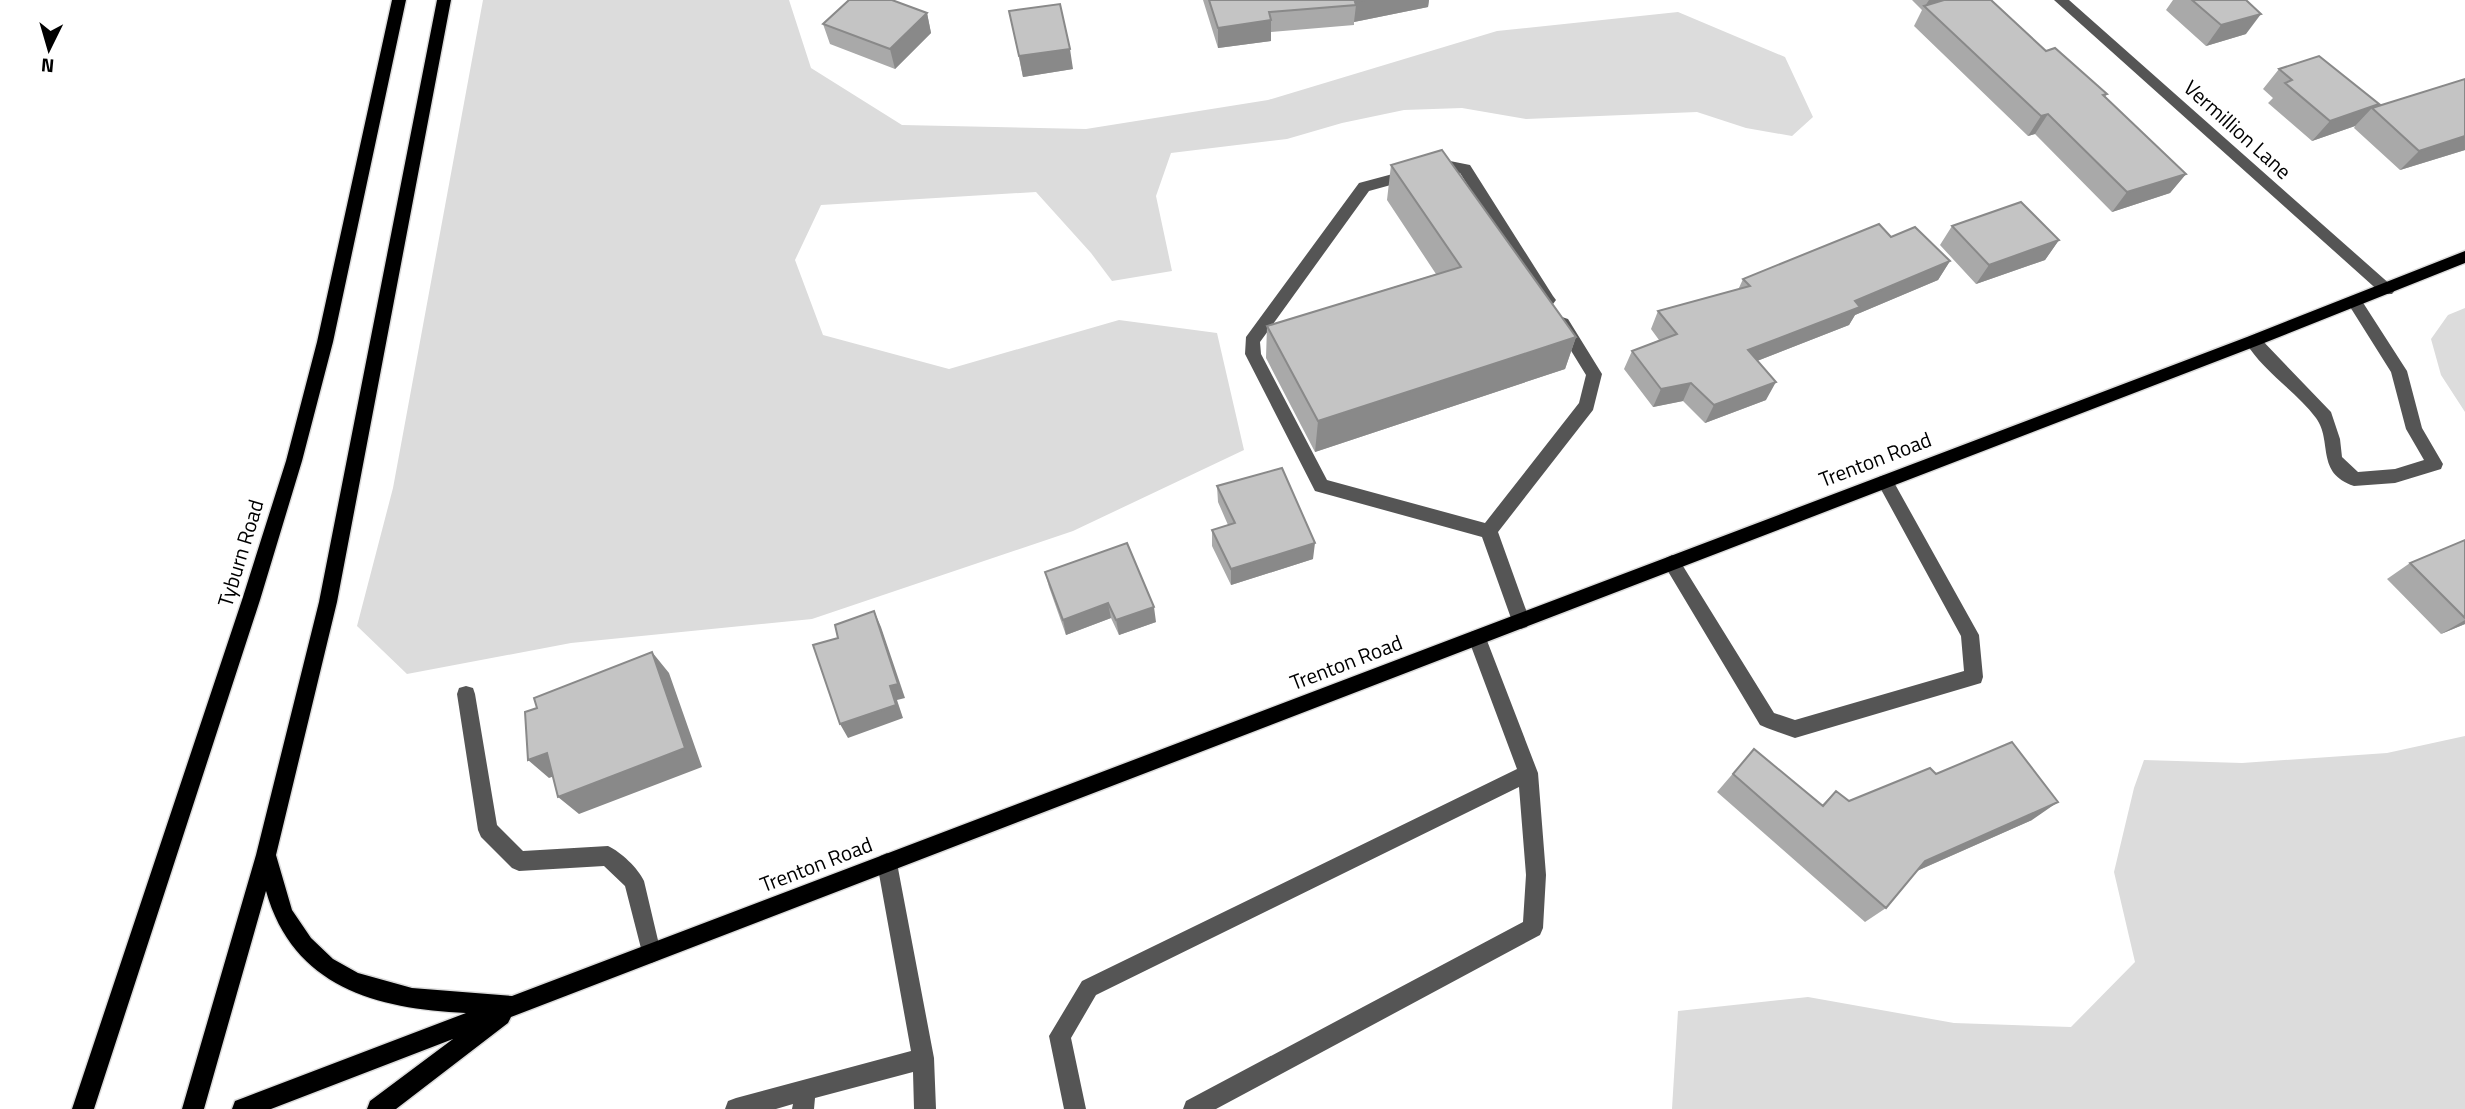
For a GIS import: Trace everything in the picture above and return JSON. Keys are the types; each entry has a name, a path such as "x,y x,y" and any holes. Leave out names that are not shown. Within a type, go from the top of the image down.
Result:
{"main road":[{"name":"Tyburn Road","path":"83,1109 294,461 325,342 399,0"},
{"path":"193,1109 266,855 328,602 444,0"},
{"name":"Trenton Road","path":"243,1109 2387,290 2465,257"},
{"path":"266,855 284,916 307,953 345,979 392,996 442,1003 517,1004"},
{"path":"378,1109 517,1004"}],"street":[{"name":"Vermillion Lane","path":"2061,0 2387,290"},
{"path":"1445,166 1465,169 1594,374 1587,405 1489,531 1321,486 1253,354 1252,341 1364,187 1445,166"},
{"path":"2253,341 2325,417 2334,460 2354,479 2395,476 2435,464 2414,429 2399,371 2355,302"},
{"path":"1672,563 1767,719 1795,729 1975,677 1970,635 1885,482"},
{"path":"1489,531 1521,621"},
{"path":"1194,1109 1533,928 1536,875 1528,773 1477,638"},
{"path":"466,694 488,830 519,861 608,856 634,881 651,953"},
{"path":"1075,1109 1060,1036 1089,988 1528,773"},
{"path":"887,863 923,1058 925,1109"},
{"path":"736,1109 804,1100 923,1058"}],"shaded area":[{"path":"483,0 789,0 811,68 902,125 1086,129 1268,100 1497,31 1678,12 1785,57 1813,117 1792,136 1746,128 1697,112 1526,119 1462,108 1404,110 1342,123 1287,139 1171,153 1156,196 1172,271 1112,281 1091,253 1036,192 821,205 795,260 823,335 949,369 1119,320 1217,333 1244,450 1073,531 812,619 571,643 407,674 357,626 393,488"},
{"path":"2465,308 2465,412 2441,375 2431,339 2448,315"},
{"path":"2465,736 2465,1109 1672,1109 1678,1011 1808,997 1954,1023 2071,1027 2135,962 2114,872 2134,788 2144,760 2242,763 2387,753"}],"building":[{"path":"849,0 892,0 927,13 890,49 823,24"},
{"path":"1209,0 1365,0 1355,2 1356,5 1269,12 1271,20 1218,28"},
{"path":"1944,0 1991,0 2046,51 2055,48 2107,94 2103,95 2186,174 2127,192 2048,114 2041,116 1924,6"},
{"path":"2192,0 2246,0 2261,14 2221,25"},
{"path":"1060,4 1070,49 1019,56 1009,11"},
{"path":"2319,56 2379,104 2330,121 2285,83 2292,80 2279,69"},
{"path":"2465,79 2465,136 2419,151 2372,108"},
{"path":"1442,150 1576,337 1318,421 1267,326 1461,267 1391,165"},
{"path":"2021,202 2059,240 1989,265 1952,226"},
{"path":"1879,224 1891,237 1915,227 1950,261 1855,301 1860,307 1748,350 1776,382 1714,405 1691,383 1661,389 1632,351 1677,334 1658,311 1750,286 1743,279"},
{"path":"1282,468 1315,543 1231,569 1212,530 1235,523 1217,486"},
{"path":"2465,540 2465,618 2410,563"},
{"path":"1127,543 1154,607 1116,620 1108,603 1063,620 1045,572"},
{"path":"874,611 898,684 890,686 896,705 840,724 813,645 838,638 835,625"},
{"path":"652,652 685,748 558,797 547,753 528,760 525,712 537,708 534,698"},
{"path":"2012,742 2058,802 1925,861 1886,908 1733,774 1754,749 1823,806 1836,791 1849,801 1930,768 1936,774"}]}
